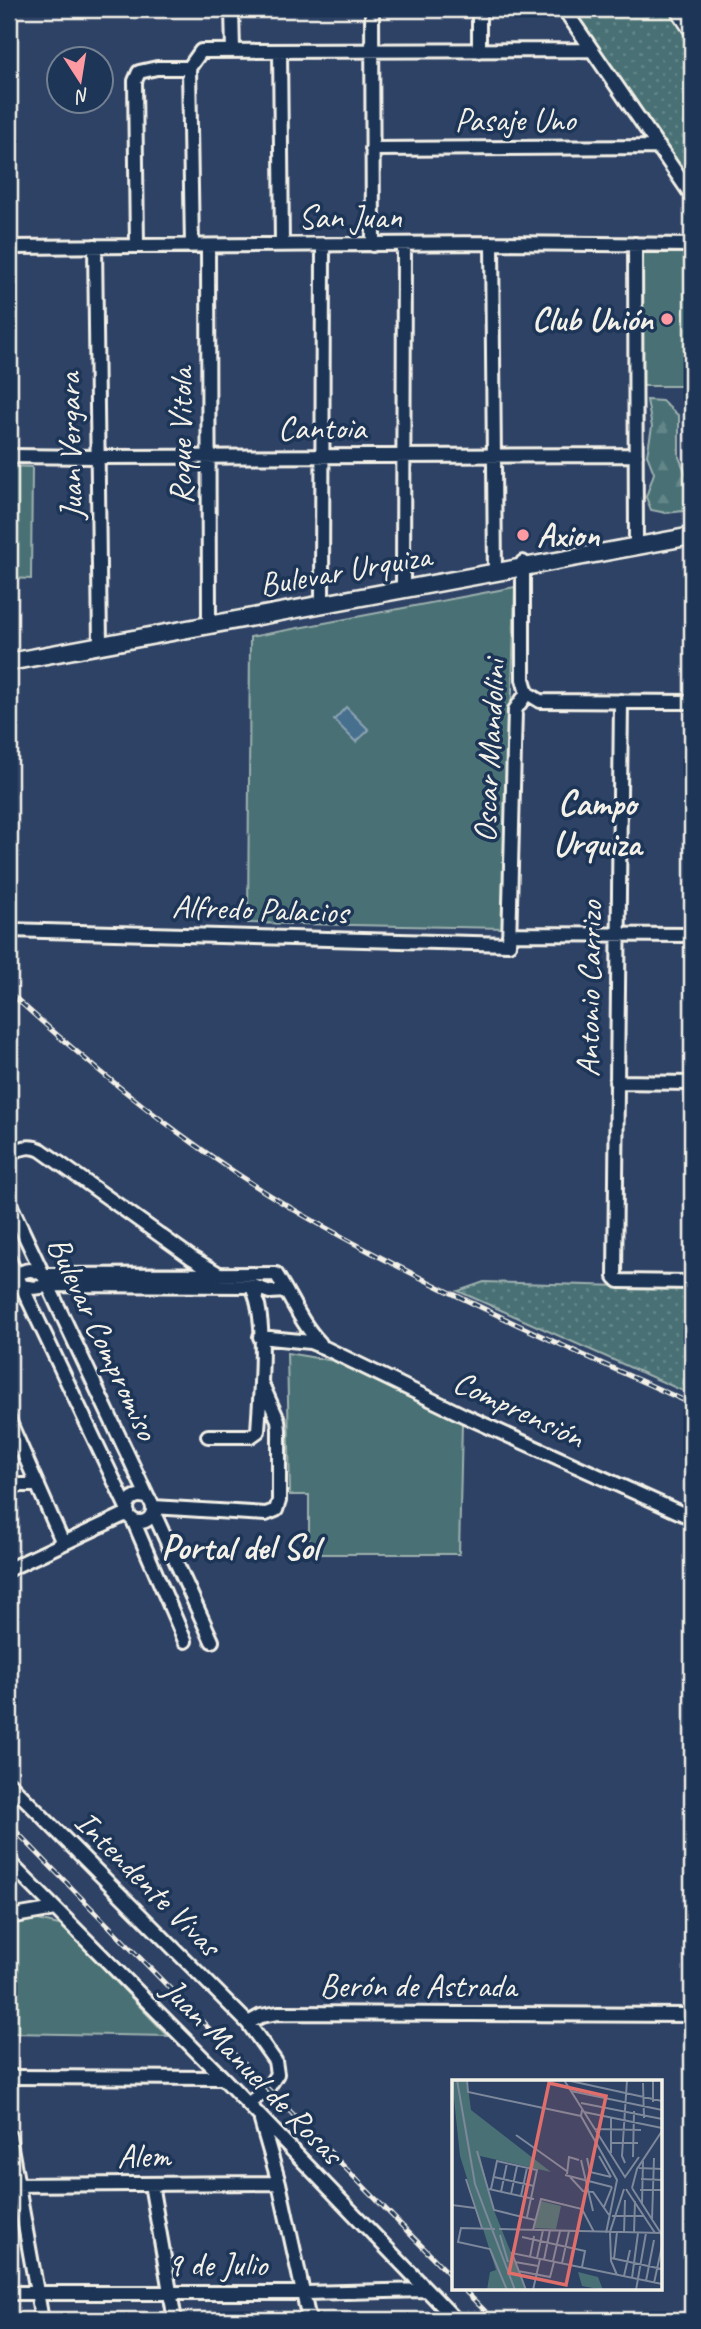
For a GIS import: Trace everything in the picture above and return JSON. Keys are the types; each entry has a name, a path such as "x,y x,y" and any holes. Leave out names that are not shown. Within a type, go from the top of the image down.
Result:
{"highway":[{"path":"680,9 692,27"}],"main road":[{"name":"Bulevar Urquiza","path":"9,662 100,642 692,534"},
{"name":"Bulevar Urquiza","path":"9,655 100,642"}],"street":[{"path":"232,9 233,51"},
{"path":"372,9 373,245"},
{"path":"479,9 479,51"},
{"path":"564,9 692,196"},
{"path":"192,246 189,68 201,51 592,50"},
{"path":"280,51 282,246"},
{"path":"137,246 135,81 139,72 157,68 189,68"},
{"name":"Pasaje Uno","path":"373,149 659,147"},
{"path":"492,243 495,570"},
{"name":"San Juan","path":"9,247 492,243 692,245"},
{"path":"635,244 636,544"},
{"path":"323,245 323,601"},
{"path":"403,586 404,245"},
{"name":"Juan Vergara","path":"95,246 100,642"},
{"name":"Roque Vitola","path":"208,246 209,622"},
{"name":"Cantoia","path":"9,456 636,455"},
{"name":"Oscar Mandolini","path":"509,939 515,710 527,693 523,679 523,564"},
{"path":"527,693 540,701 692,702"},
{"name":"Antonio Carrizo","path":"621,701 615,1277 619,1281 692,1282"},
{"name":"Alfredo Palacios","path":"9,930 509,939 692,935"},
{"path":"616,1082 692,1083"},
{"path":"9,1153 35,1146 192,1258 222,1276"},
{"name":"Bulevar Compromiso","path":"9,1202 212,1641"},
{"name":"Bulevar Compromiso","path":"9,1259 13,1277 129,1513 185,1641"},
{"path":"13,1277 27,1269 34,1270 45,1280 253,1286 270,1292 286,1291 276,1274 45,1280 36,1290 13,1277"},
{"path":"208,1436 251,1436 258,1431 261,1382 260,1308 253,1286 243,1276"},
{"name":"Comprensión","path":"286,1291 311,1334 325,1348"},
{"name":"Comprensión","path":"260,1337 310,1342 325,1348 466,1416 692,1518"},
{"path":"9,1569 129,1513 135,1497 151,1505 266,1514 275,1510 279,1501 278,1420 261,1382"},
{"path":"9,1420 63,1543"},
{"path":"9,1485 38,1485"},
{"path":"129,1513 145,1521 151,1505"},
{"name":"Intendente Vivas","path":"9,1783 248,2024"},
{"name":"Juan Manuel de Rosas","path":"9,1862 223,2078 456,2320"},
{"path":"9,1917 55,1909"},
{"name":"Berón de Astrada","path":"248,2024 261,2016 278,2013 692,2015"},
{"path":"248,2024 275,2061 277,2074 268,2088 248,2104"},
{"path":"9,2077 223,2078"},
{"path":"260,2118 279,2183 309,2320"},
{"path":"9,2136 13,2185 42,2320"},
{"name":"Alem","path":"13,2185 279,2183"},
{"path":"151,2184 176,2320"},
{"name":"9 de Julio","path":"9,2292 305,2293 426,2290"}],"green space":[{"path":"564,9 692,9 692,196"},
{"name":"Club Unión","path":"643,251 692,253 692,386 642,386"},
{"path":"647,400 662,401 679,416 679,457 692,482 692,510 666,513 651,510 646,497 654,473 647,455 652,427"},
{"path":"9,466 32,467 31,579 9,578"},
{"path":"515,587 505,928 248,923 250,637"},
{"path":"484,1282 692,1288 692,1395 458,1291"},
{"path":"287,1353 334,1361 462,1423 459,1554 309,1554 309,1495 290,1495"},
{"path":"34,1919 63,1926 168,2036 9,2033 9,1924"}],"water":[{"path":"346,707 369,730 356,742 334,720"}],"railway":[{"path":"9,992 81,1056 157,1117 277,1199 365,1249 457,1296 692,1404"},
{"path":"9,1824 452,2277"},
{"path":"464,2290 494,2320"}],"place":[{"name":"Club Unión","path":"667,319"},
{"name":"Axion","path":"523,535"}],"district":[{"name":"Campo Urquiza","path":"597,823"},
{"name":"Portal del Sol","path":"240,1547"}]}
